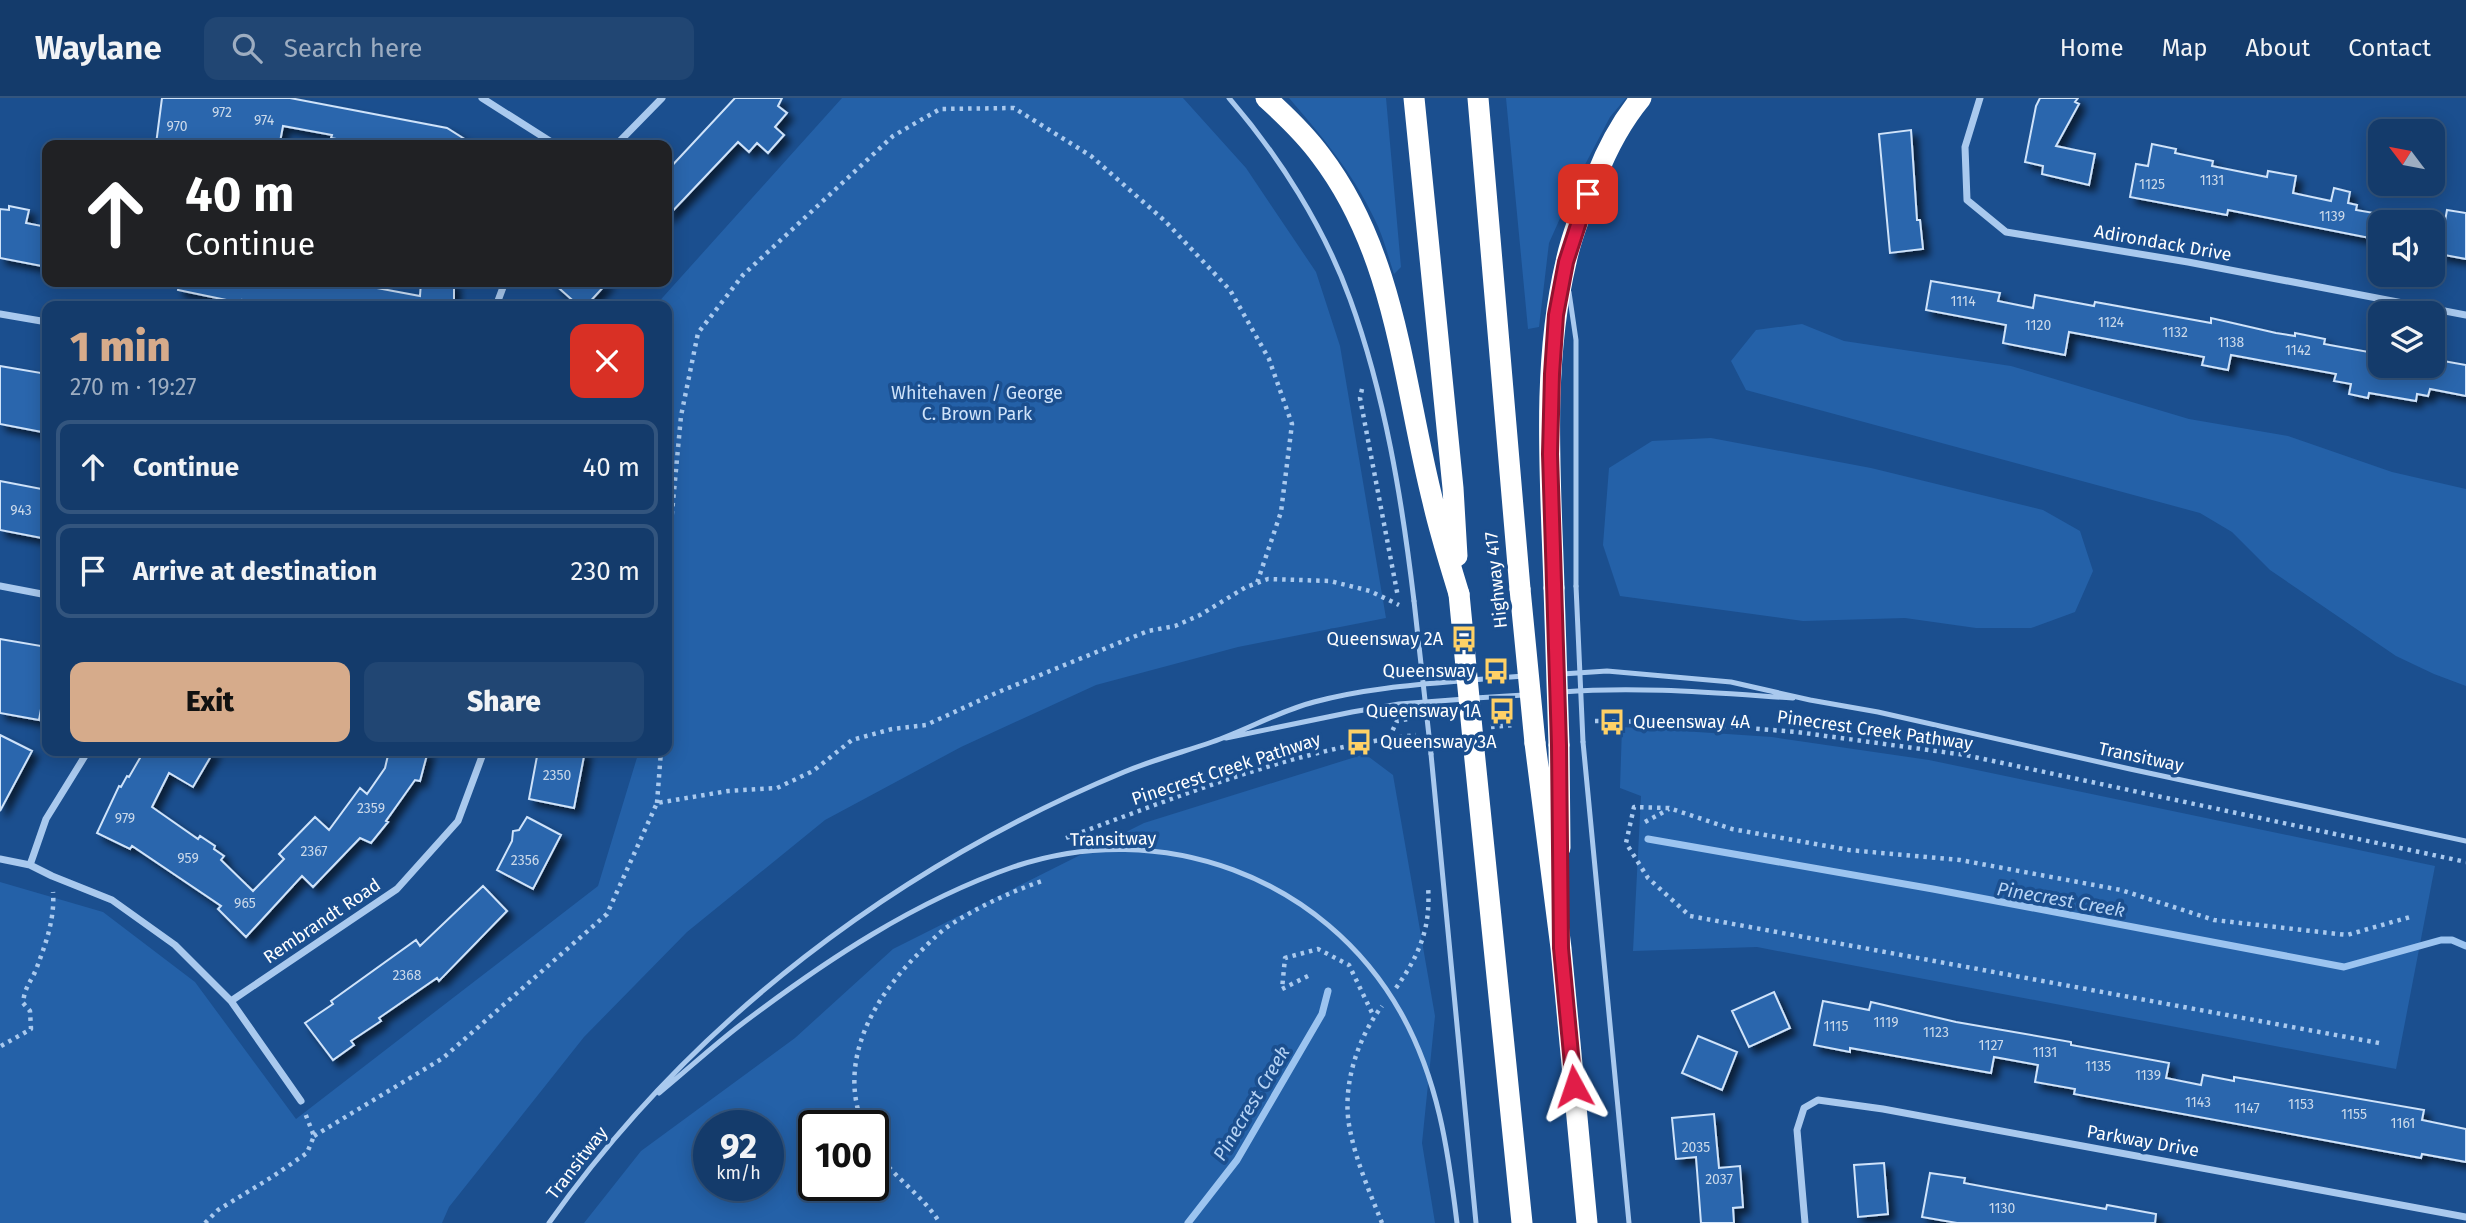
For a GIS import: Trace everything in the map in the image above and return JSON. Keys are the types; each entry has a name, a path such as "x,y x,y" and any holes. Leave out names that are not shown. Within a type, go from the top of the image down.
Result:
{"highway":[{"path":"1266,98 1297,127 1322,157 1368,237 1389,302 1432,501 1459,594"},
{"path":"1414,98 1453,488 1459,594 1522,1223"},
{"name":"Highway 417","path":"1478,98 1520,589 1535,743 1561,948 1587,1223"},
{"path":"1561,948 1559,745 1550,454 1556,315 1566,262 1580,212 1604,158 1641,98"}],"street":[{"path":"482,98 548,140"},
{"path":"621,140 662,98"},
{"name":"Adirondack Drive","path":"1980,98 1965,147 1967,200 2006,232 2188,262 2466,315"},
{"path":"0,314 42,321"},
{"path":"0,586 42,594"},
{"path":"30,865 46,819 85,756"},
{"name":"Rembrandt Road","path":"230,1001 397,889 457,821 482,756"},
{"path":"0,859 30,865 112,900 175,945 230,1001 301,1101"},
{"name":"Parkway Drive","path":"1805,1223 1797,1130 1804,1108 1818,1100 1883,1109 2466,1217"}],"lane":[{"path":"1229,98 1278,162 1317,226 1349,296 1368,357 1391,453 1414,601 1431,754 1476,1223"},
{"path":"1566,262 1576,340 1576,586 1583,742 1629,1223"},
{"name":"Transitway","path":"1554,674 1607,671 1731,681 2466,841"},
{"name":"Transitway","path":"549,1223 599,1156 629,1122 711,1035 771,983 852,920 908,883 1011,824 1126,771 1315,702 1400,686 1540,675"},
{"name":"Transitway","path":"1216,740 1399,704 1609,688 1679,690 1810,700"},
{"name":"Transitway","path":"629,1122 651,1100 744,1022 830,961 926,905 987,877 1059,854 1102,849 1158,851 1185,855 1240,871 1293,899 1337,933 1375,975 1402,1014 1434,1090 1445,1134 1457,1223"}],"path":[{"path":"672,513 681,416 698,333 743,275 893,136 940,109 1014,108 1100,164 1165,221 1230,290 1269,359 1292,424 1281,512 1257,583"},
{"path":"657,803 727,791 777,788 813,771 852,740 892,729 926,725 1124,640 1175,626 1268,579 1330,581 1370,591 1399,604 1360,398 1368,357"},
{"path":"1388,738 1397,721 1413,718"},
{"name":"Pinecrest Creek Pathway","path":"1587,721 1748,727 1965,755 2466,862"},
{"path":"1489,727 1525,724"},
{"name":"Pinecrest Creek Pathway","path":"1062,840 1222,781 1274,765 1388,738 1430,733"},
{"path":"205,1223 218,1210 307,1153 314,1136 443,1058 607,914 657,803 661,756"},
{"path":"2379,1043 1690,916 1648,878 1626,843 1634,807 1669,808 1732,829 1849,850 1960,860 2121,890 2214,920 2347,935 2410,917"},
{"path":"1645,822 1669,808"},
{"path":"1,1046 31,1029 30,1012 23,1003 25,988 36,970 55,912 52,876"},
{"path":"856,1110 853,1080 857,1050 866,1024 881,998 905,967 949,926 1015,891 1042,881"},
{"path":"1308,976 1282,989 1285,958 1318,948 1349,965 1374,1017"},
{"path":"301,1101 314,1136"},
{"path":"889,1168 940,1223"}],"green space":[{"name":"Whitehaven / George C. Brown Park","path":"842,98 1183,98 1246,168 1316,272 1340,346 1386,618 1238,647 1096,685 961,747 825,820 687,932 584,1037 449,1207 442,1223 0,1223 0,882 103,912 195,982 296,1119 598,886 637,756 672,756 672,301 659,301"},
{"path":"1289,98 1386,98 1401,267 1394,274 1383,238 1366,201 1324,140"},
{"path":"1506,98 1626,98 1610,117 1578,178 1549,243 1539,327 1528,329"},
{"path":"1802,324 1844,341 2011,366 2189,419 2288,436 2392,472 2466,489 2466,686 2396,656 2270,570 2232,532 2200,513 1746,390 1731,361 1756,330"},
{"path":"1711,438 1871,468 2043,510 2080,531 2093,571 2075,612 2031,628 1976,628 1905,618 1803,621 1620,596 1603,545 1609,468 1652,441"},
{"path":"1622,727 1772,737 1929,760 2435,866 2396,1069 1757,947 1633,951 1641,796 1620,788"},
{"path":"1365,754 1393,775 1435,1016 1422,1143 1435,1223 584,1223 641,1151 693,1113 693,1201 784,1201 784,1110 697,1110 795,1038 893,949 1144,823"}],"building":[{"path":"162,98 290,98 447,128 466,140 342,140 331,138 332,135 283,126 280,140 157,140"},
{"path":"735,98 782,98 778,106 787,113 775,127 784,135 768,153 757,143 749,152 738,142 672,212 672,166"},
{"path":"2040,98 2078,98 2075,102 2079,104 2056,146 2095,154 2089,185 2042,174 2043,166 2025,162"},
{"path":"1911,130 1917,220 1920,220 1923,249 1890,253 1879,134"},
{"path":"2152,144 2176,149 2175,153 2213,161 2212,166 2267,177 2268,171 2296,176 2293,193 2331,201 2334,188 2350,192 2348,203 2357,205 2356,210 2368,212 2368,238 2228,210 2227,215 2130,197 2136,164 2148,166"},
{"path":"9,206 29,210 26,223 42,226 42,266 0,258 0,209 9,210"},
{"path":"2447,210 2466,213 2466,259 2445,255"},
{"path":"1931,281 2000,293 1998,301 2033,308 2035,295 2094,306 2095,302 2211,323 2211,318 2276,333 2295,336 2295,333 2325,339 2324,344 2368,352 2368,378 2445,378 2445,361 2466,365 2466,396 2430,389 2428,396 2417,394 2416,401 2369,393 2368,398 2349,394 2351,384 2334,381 2336,374 2231,355 2228,370 2202,365 2204,357 2069,332 2065,355 2003,343 2006,325 1926,310"},
{"path":"178,287 371,287 420,296 421,287 454,287 454,301 231,301 178,290"},
{"path":"558,287 603,287 591,301 573,301"},
{"path":"0,366 42,373 42,432 0,424"},
{"path":"0,481 42,489 42,538 0,530"},
{"path":"0,639 42,646 42,704 39,720 0,713"},
{"path":"0,735 32,751 0,811"},
{"path":"141,756 211,756 193,787 169,773 152,807 198,839 200,836 215,846 214,849 224,856 221,860 253,891 284,859 279,854 315,817 329,830 360,788 367,794 385,768 388,756 427,756 420,781 415,780 371,843 360,838 313,887 302,876 246,937 218,909 221,906 132,846 130,849 97,833 119,786 129,777"},
{"path":"537,756 584,756 574,808 529,799"},
{"path":"527,817 561,835 533,889 497,870 512,841 513,831 519,830"},
{"path":"483,886 507,911 439,981 437,978 379,1018 381,1021 351,1041 354,1045 333,1060 305,1023 416,940 420,946"},
{"path":"1774,992 1790,1028 1749,1047 1732,1011"},
{"path":"1823,1001 1869,1010 1871,1002 1956,1022 2169,1063 2166,1078 2201,1085 2203,1075 2234,1081 2234,1077 2424,1110 2422,1120 2466,1129 2466,1162 2422,1154 2421,1158 2074,1094 2075,1089 2035,1082 2038,1065 1994,1057 1991,1073 1850,1048 1850,1052 1814,1045"},
{"path":"1698,1036 1737,1052 1722,1090 1682,1073"},
{"path":"1714,1114 1719,1168 1740,1166 1743,1207 1733,1208 1734,1223 1701,1223 1696,1157 1676,1159 1672,1118"},
{"path":"1884,1163 1888,1214 1858,1217 1854,1165"},
{"path":"1930,1173 1965,1178 1964,1183 2106,1209 2107,1205 2156,1214 2155,1223 1957,1223 1922,1217"}],"waterway":[{"name":"Pinecrest Creek","path":"1648,839 1933,889 2344,967 2441,940 2452,940 2466,946"},
{"name":"Pinecrest Creek","path":"1188,1223 1237,1160 1322,1014 1328,991"}],"place":[{"name":"Queensway 2A","path":"1464,639"},
{"name":"Queensway","path":"1496,671"},
{"name":"Queensway 1A","path":"1502,711"},
{"name":"Queensway 4A","path":"1612,722"},
{"name":"Queensway 3A","path":"1359,742"}],"route":[{"path":"1574,1086 1561,948 1559,745 1550,454 1556,315 1566,262 1588,194"}]}
